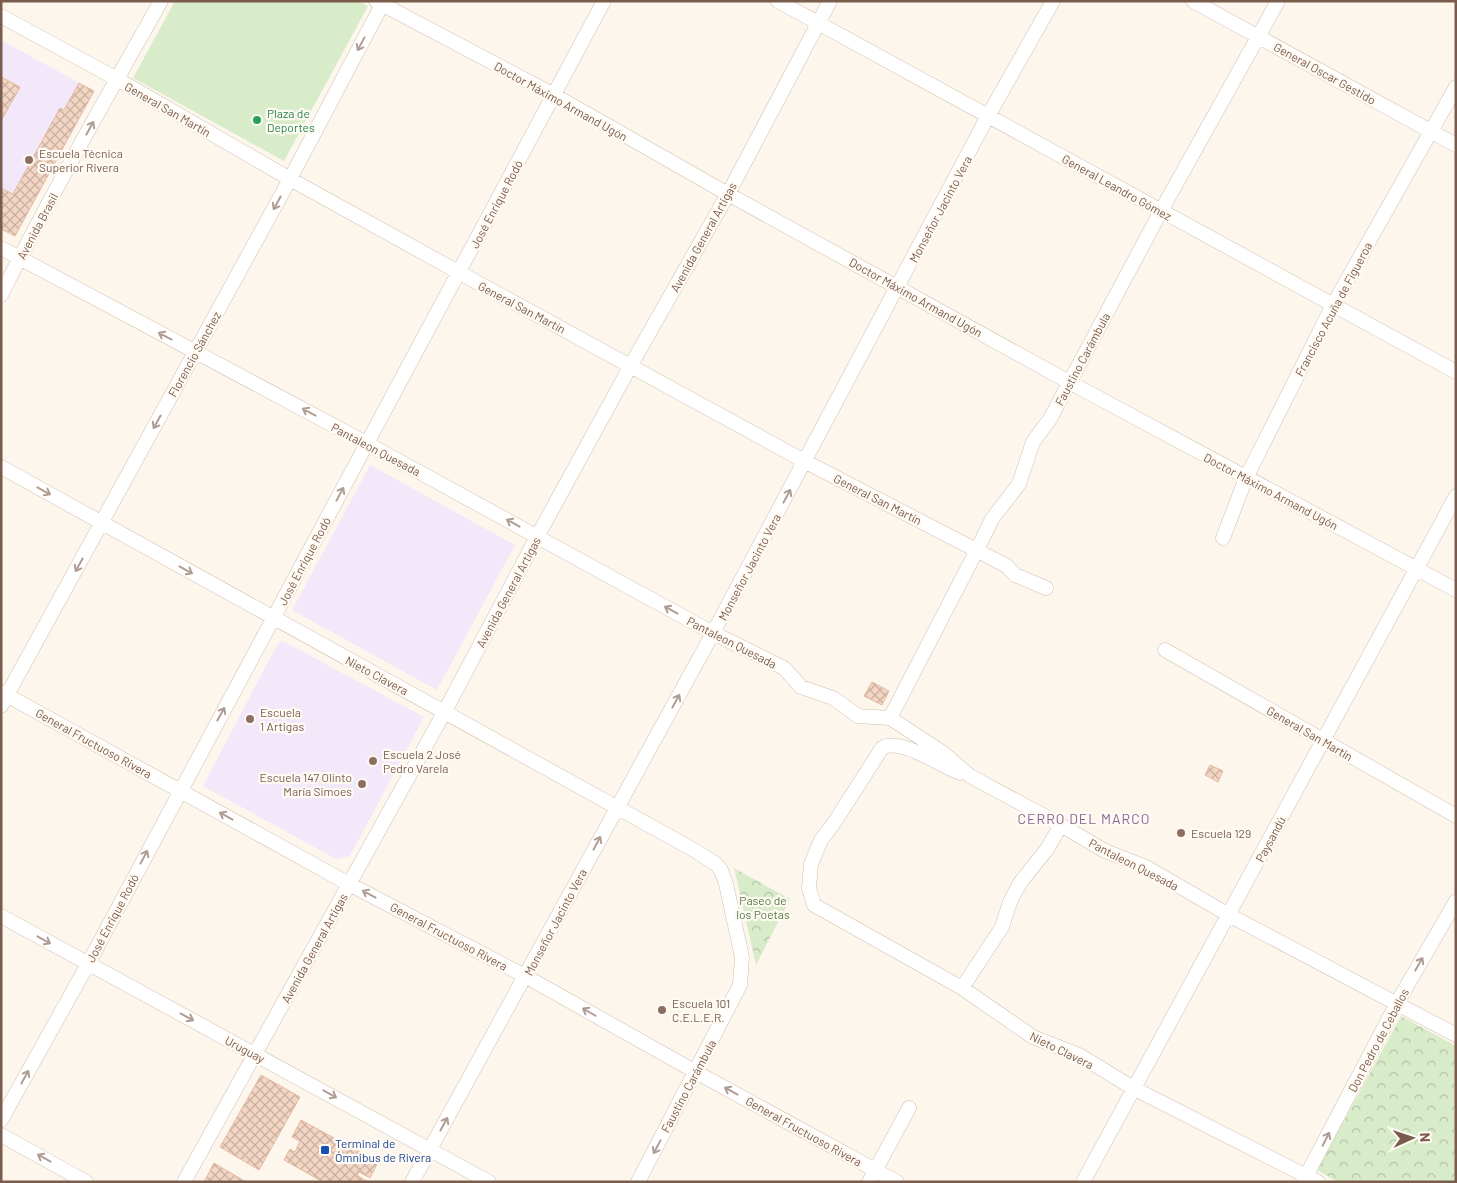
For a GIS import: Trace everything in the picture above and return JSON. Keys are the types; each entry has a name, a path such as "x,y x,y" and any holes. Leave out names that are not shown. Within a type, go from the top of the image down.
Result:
{"street":[{"name":"Avenida Brasil","path":"1,295 19,258 161,1"},
{"name":"José Enrique Rodó","path":"1,1120 88,964 460,273 604,1"},
{"name":"General Leandro Gómez","path":"778,1 1456,372"},
{"name":"Avenida General Artigas","path":"184,1182 445,711 537,537 631,366 728,194 830,1"},
{"name":"Monseñor Jacinto Vera","path":"412,1182 806,462 988,116 1052,1"},
{"name":"General Oscar Gestido","path":"1193,1 1456,145"},
{"name":"Faustino Carámbula","path":"890,718 992,519 1019,484 1033,442 1050,419 1161,211 1278,1"},
{"name":"Doctor Máximo Armand Ugón","path":"381,2 554,95 728,194 1069,382 1456,590"},
{"name":"Florencio Sánchez","path":"3,698 102,523 290,179 381,2"},
{"name":"General San Martín","path":"1,16 117,79 290,179 460,273 806,462 1007,566 1015,575 1046,588"},
{"name":"Francisco Acuña de Figueroa","path":"1223,538 1246,478 1333,305 1456,87"},
{"name":"Pantaleon Quesada","path":"1,248 368,444 713,633 784,668 801,687 833,698 858,716 890,718 942,752 970,776 1105,851 1146,867 1229,915 1397,1002 1456,1035"},
{"name":"Nieto Clavera","path":"1,467 273,619 445,711 710,860 721,870 731,902"},
{"name":"Paysandú","path":"1083,1182 1456,496"},
{"name":"General San Martín","path":"1165,650 1456,816"},
{"name":"General Fructuoso Rivera","path":"3,698 180,790 349,884 525,976 696,1072 872,1176 897,1182"},
{"name":"Nieto Clavera","path":"970,776 949,769 906,748 896,745 887,745 882,748 821,840 811,864 809,888 814,905 962,988 1033,1037 1079,1056 1133,1088 1309,1180"},
{"path":"962,988 1002,927 1010,902 1020,883 1047,849 1060,825"},
{"name":"Don Pedro de Ceballos","path":"1309,1180 1397,1002 1456,901"},
{"name":"Faustino Carámbula","path":"638,1182 740,985 742,957 731,902"},
{"name":"Uruguay","path":"1,916 489,1182"},
{"path":"872,1176 909,1108"},
{"path":"1,1135 86,1182"}],"shaded area":[{"name":"Escuela Técnica Superior Rivera","path":"1,40 94,91 15,236 1,229"},
{"path":"370,465 515,545 437,690 292,610"},
{"path":"283,641 424,717 350,856 336,859 203,786 278,643"}],"green space":[{"name":"Plaza de Deportes","path":"175,1 359,1 368,6 284,161 133,78"},
{"name":"Paseo de los Poetas","path":"734,868 790,899 756,965"},
{"path":"1401,1016 1456,1046 1456,1182 1338,1182 1317,1170"}],"building":[{"path":"1,77 20,87 1,121"},
{"path":"79,83 94,91 15,236 1,229 1,188 13,194 60,108 64,110"},
{"path":"872,682 889,691 882,705 864,696"},
{"path":"1210,765 1223,771 1218,782 1205,775"},
{"path":"261,1075 300,1097 259,1170 220,1147"},
{"name":"Terminal de Ómnibus de Rivera","path":"301,1120 378,1162 370,1178 359,1172 357,1175 368,1182 350,1182 346,1180 345,1182 323,1182 284,1160 290,1149 295,1152 300,1141 292,1137"},
{"path":"214,1163 246,1182 204,1182"}],"place":[{"name":"Plaza de Deportes","path":"257,120"},
{"name":"Escuela Técnica Superior Rivera","path":"29,160"},
{"name":"Escuela 1 Artigas","path":"250,719"},
{"name":"Escuela 2 José Pedro Varela","path":"373,761"},
{"name":"Escuela 147 Olinto María Simoes","path":"362,784"},
{"name":"Escuela 129","path":"1181,833"},
{"name":"Escuela 101 C.E.L.E.R.","path":"662,1010"},
{"name":"Terminal de Ómnibus de Rivera","path":"325,1150"}],"district":[{"name":"CERRO DEL MARCO","path":"1084,818"}]}
